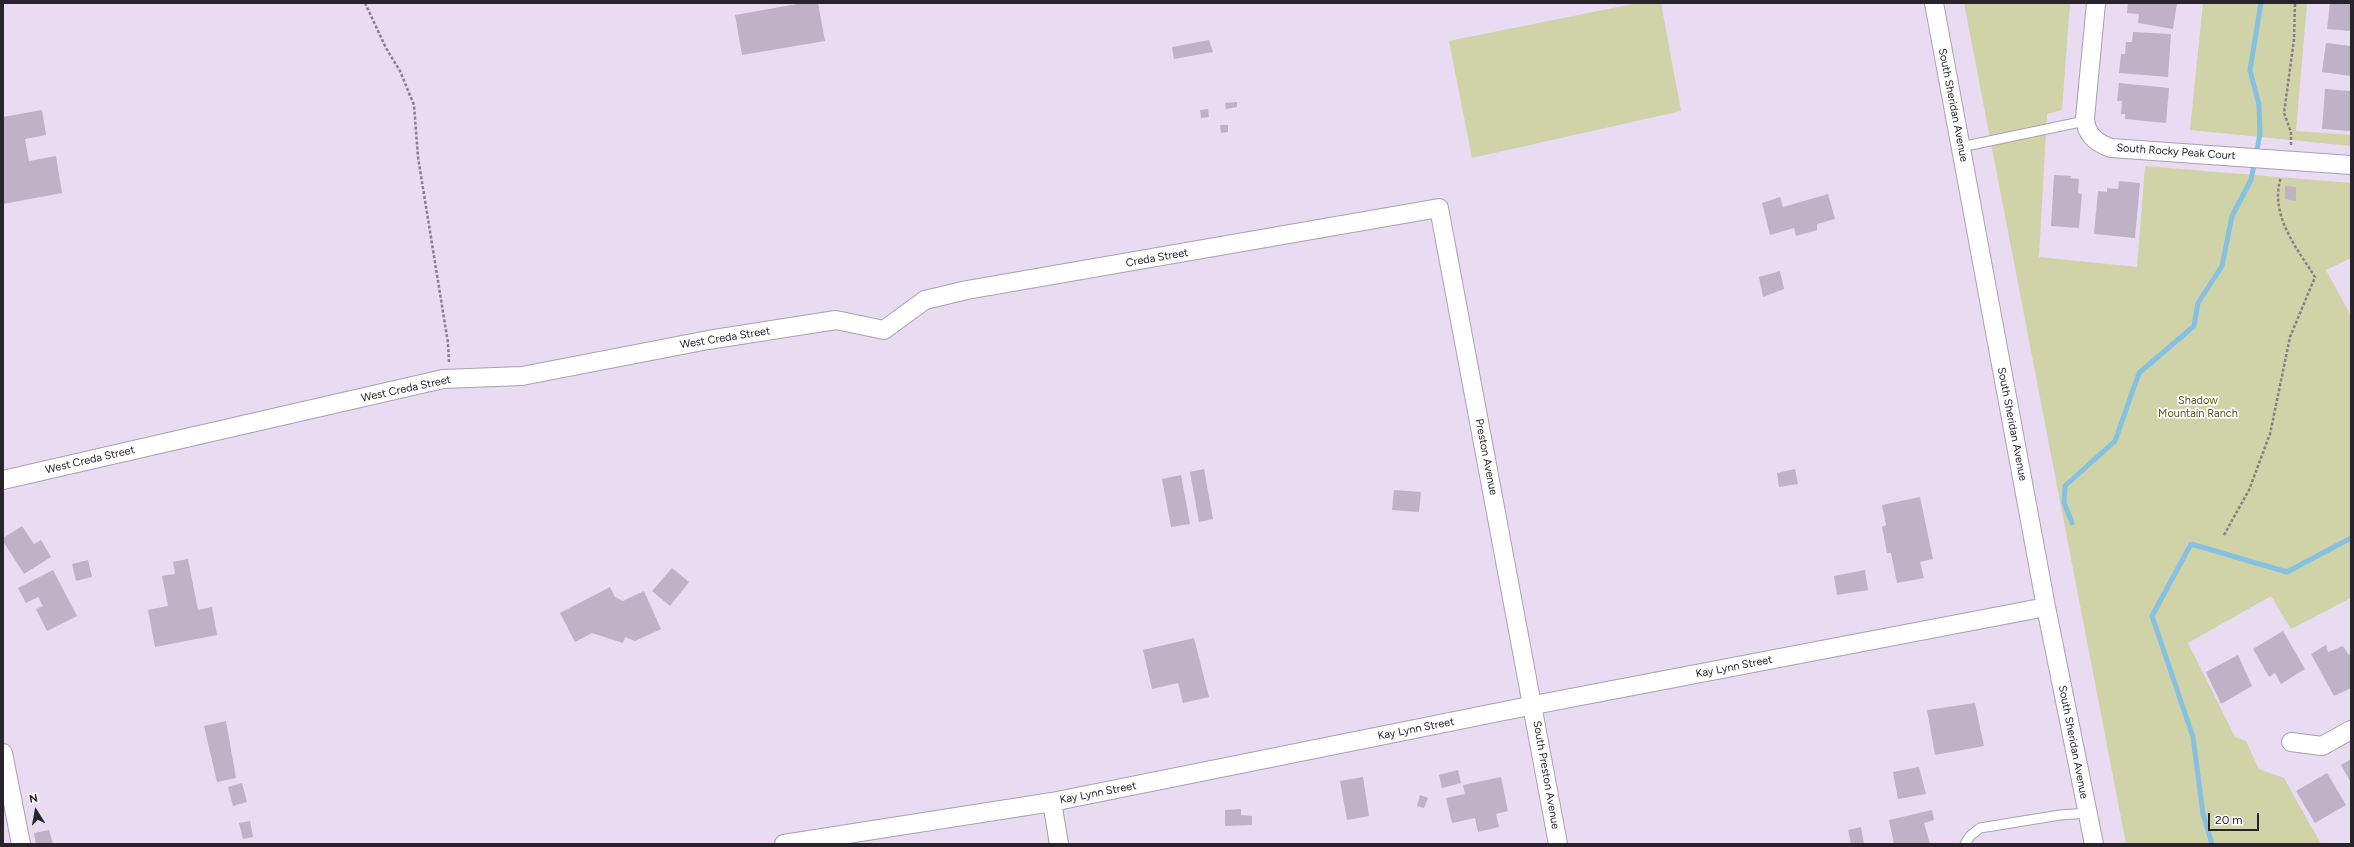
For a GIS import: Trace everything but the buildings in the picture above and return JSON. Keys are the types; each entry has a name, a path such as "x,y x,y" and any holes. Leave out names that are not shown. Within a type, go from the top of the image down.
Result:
{"street":[{"name":"South Sheridan Avenue","path":"1934,3 2046,607 2094,844"},
{"path":"2085,133 2096,3"},
{"name":"South Rocky Peak Court","path":"2085,133 2096,142 2111,148 2351,165"},
{"name":"Creda Street","path":"884,330 926,300 967,290 1438,208"},
{"name":"Preston Avenue","path":"1438,208 1534,705"},
{"name":"West Creda Street","path":"3,480 449,379 522,376 708,340 836,320 884,330"},
{"name":"Kay Lynn Street","path":"784,844 1052,802 1534,705 2046,607"},
{"name":"South Preston Avenue","path":"1534,705 1558,844"},
{"path":"2292,742 2322,746 2351,730"},
{"path":"3,753 21,844"},
{"path":"1052,802 1059,844"}],"lane":[{"path":"1961,147 2085,133"},
{"path":"1965,844 1970,836 1980,828 2060,814 2088,813"}],"path":[{"path":"365,3 386,48 400,71 414,105 418,157 448,343 449,379"},
{"path":"2224,535 2249,490 2270,434 2290,337 2315,278 2290,238 2278,209 2280,178 2292,161 2290,132 2284,113 2294,39 2295,3"}],"green space":[{"path":"1638,3 1661,3 1681,111 1472,158 1449,41"},
{"name":"Shadow Mountain Ranch","path":"1964,3 2070,3 2062,110 2047,114 2039,257 2137,267 2145,166 2351,183 2351,258 2326,270 2351,316 2351,598 2291,629 2271,596 2188,643 2235,737 2246,741 2259,769 2284,778 2321,844 2126,844"},
{"path":"2203,3 2307,3 2296,131 2351,135 2351,146 2190,130"}],"waterway":[{"path":"2072,523 2064,503 2065,486 2115,441 2139,373 2194,326 2198,303 2222,266 2232,216 2251,180 2260,134 2259,105 2250,70 2261,3"},
{"path":"2212,844 2203,814 2193,737 2152,616 2191,544 2287,572 2351,538"}]}
